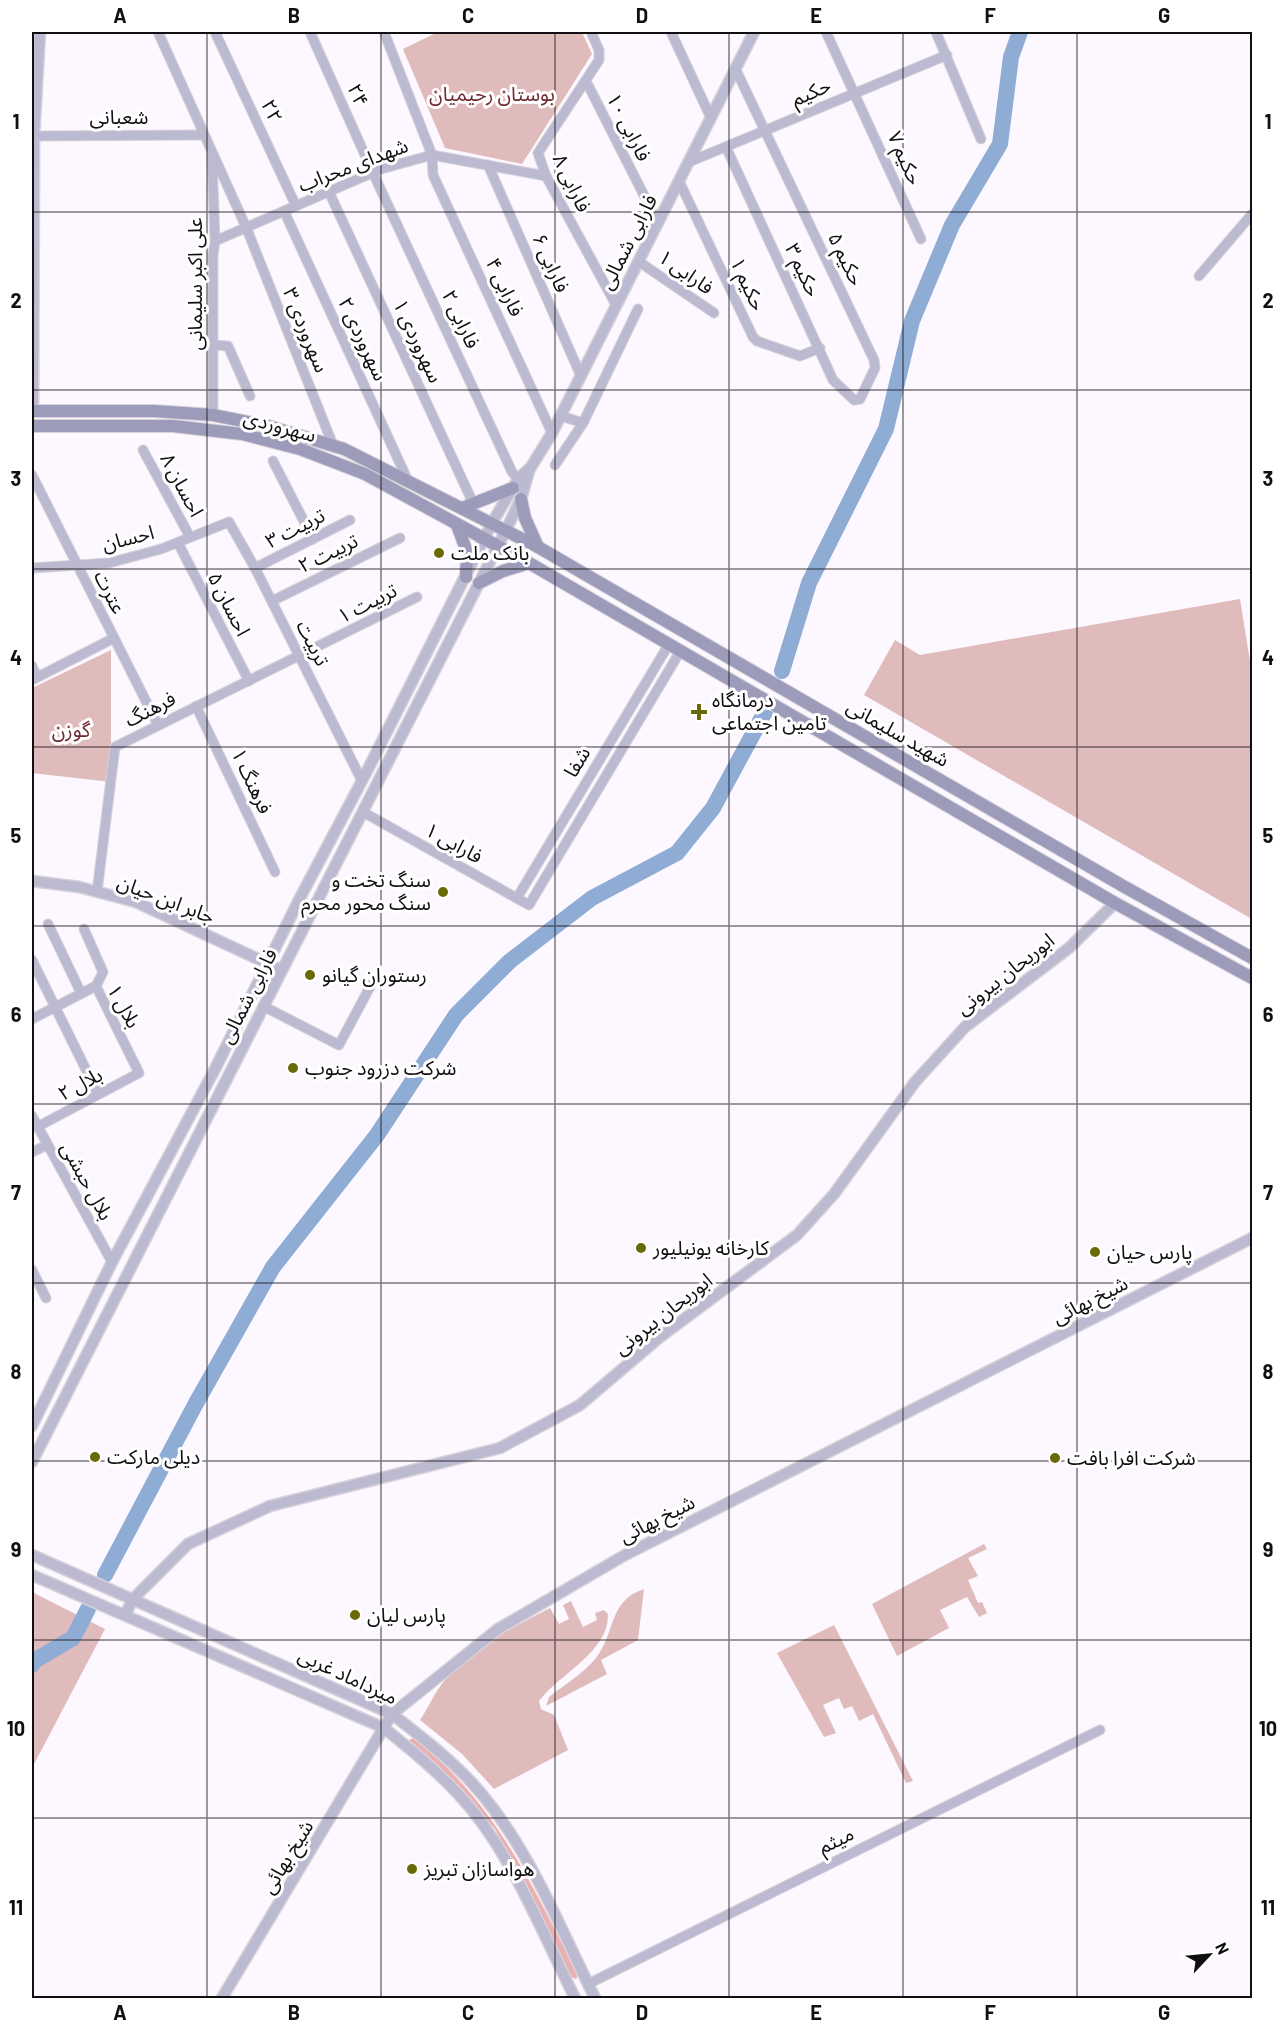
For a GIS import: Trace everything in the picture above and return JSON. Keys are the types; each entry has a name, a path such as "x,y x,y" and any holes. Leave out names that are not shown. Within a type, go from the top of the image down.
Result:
{"main road":[{"name":"سهروردی","path":"32,411 154,411 213,416 268,426 333,446 492,523"},
{"name":"سهروردی","path":"32,426 173,426 242,434 300,449 365,474 498,547"},
{"path":"462,508 474,505 516,483"},
{"path":"521,499 525,518 538,547"},
{"name":"شهید سلیمانی","path":"492,523 538,547 1123,886 1252,958"},
{"path":"457,525 467,552 464,581"},
{"name":"شهید سلیمانی","path":"498,547 681,650 1115,903 1252,978"},
{"path":"476,589 503,571 529,564"}],"street":[{"path":"32,411 34,136 40,32"},
{"name":"علی اکبر سلیمانی","path":"158,32 246,227"},
{"name":"۲۲","path":"215,32 296,206"},
{"name":"۲۴","path":"310,32 373,173"},
{"name":"فارابی ۴","path":"384,32 432,155 433,175 552,433"},
{"path":"586,81 600,55 591,32"},
{"path":"671,32 710,116"},
{"name":"حکیم ۷","path":"826,32 856,93 921,239"},
{"path":"936,32 981,139"},
{"name":"فارابی شمالی","path":"32,1426 112,1262 269,964 302,894 362,781 492,523 516,483 531,467 561,416 751,33"},
{"name":"حکیم","path":"689,162 946,55"},
{"name":"حکیم ۵","path":"735,68 874,360 875,368 857,401"},
{"name":"فارابی ۸","path":"586,81 538,153 546,176 616,305"},
{"name":"فارابی ۱۰","path":"586,81 657,221"},
{"name":"شعبانی","path":"34,136 203,135"},
{"name":"حکیم ۳","path":"726,147 833,380 857,401"},
{"name":"علی اکبر سلیمانی","path":"211,152 215,241 213,416"},
{"name":"شهدای محراب","path":"215,241 373,173 432,155 546,176"},
{"name":"فارابی ۶","path":"488,165 581,376"},
{"name":"فارابی ۲","path":"373,173 516,483"},
{"name":"حکیم ۱","path":"679,181 753,337 757,341 800,356 820,348"},
{"name":"سهروردی ۱","path":"329,192 474,505"},
{"name":"سهروردی ۲","path":"284,211 410,483"},
{"path":"1199,276 1252,214"},
{"name":"سهروردی ۳","path":"246,227 333,446"},
{"name":"فارابی ۱","path":"638,261 714,313"},
{"path":"555,465 583,423 638,309"},
{"path":"213,345 228,346 250,396"},
{"path":"561,416 583,423"},
{"name":"احسان ۸","path":"143,450 190,537"},
{"path":"273,461 313,539"},
{"name":"فارابی شمالی","path":"32,1462 498,547 521,499 531,467"},
{"name":"عترت","path":"32,475 158,725"},
{"name":"تربیت ۳","path":"255,568 350,520"},
{"name":"احسان","path":"32,568 109,563 178,543 229,522"},
{"name":"تربیت","path":"229,522 272,601 362,781"},
{"name":"تربیت ۲","path":"272,601 400,538"},
{"name":"احسان ۵","path":"178,543 249,681"},
{"path":"464,581 476,589"},
{"name":"تربیت ۱","path":"300,657 417,597"},
{"path":"32,666 34,679 114,638"},
{"name":"شفا","path":"517,898 669,644"},
{"name":"شفا","path":"529,905 681,650"},
{"name":"فرهنگ","path":"97,892 115,747 300,657"},
{"path":"658,661 670,668"},
{"name":"فرهنگ ۱","path":"196,706 275,872"},
{"path":"612,739 624,745"},
{"name":"فارابی ۱","path":"363,812 529,905"},
{"name":"جابر ابن حیان","path":"32,881 97,892 136,902 282,970"},
{"name":"ابوریحان بیرونی","path":"125,1615 133,1599 188,1544 270,1506 500,1448 580,1405 660,1337 797,1235 834,1194 915,1082 965,1027 1069,948 1115,903"},
{"path":"48,924 81,993"},
{"path":"84,929 103,972 96,986"},
{"path":"32,960 98,1094"},
{"name":"بلال ۱","path":"32,1019 96,986 139,1072"},
{"path":"263,1006 339,1045 371,986"},
{"name":"بلال ۲","path":"37,1127 139,1072"},
{"name":"بلال حبشی","path":"32,1116 112,1262"},
{"path":"32,1152 47,1145"},
{"name":"شیخ بهائی","path":"222,1998 320,1838 392,1714 498,1629 625,1555 1252,1238"},
{"path":"32,1270 46,1298"},
{"name":"میرداماد غربی","path":"32,1555 392,1714 437,1749 473,1784 501,1820 528,1865 596,1998"},
{"name":"میرداماد غربی","path":"32,1575 384,1728 461,1796 487,1830 575,1998"},
{"name":"میثم","path":"588,1984 1101,1730"}],"green space":[{"name":"بوستان رحیمیان","path":"438,32 582,32 592,54 522,164 445,148 403,49"},
{"path":"1240,599 1252,674 1252,897 1250,918 864,695 895,640 920,655"},
{"name":"گوزن","path":"111,650 111,782 32,773 32,688"},
{"path":"984,1544 987,1549 968,1558 978,1576 968,1580 978,1603 982,1602 987,1613 979,1617 967,1597 940,1610 949,1628 897,1656 872,1604"},
{"path":"644,1589 638,1640 601,1660 607,1674 546,1706 549,1697 580,1674 596,1658 607,1638 618,1609 624,1601 632,1594"},
{"path":"32,1592 105,1629 32,1768"},
{"path":"571,1601 583,1627 597,1620 595,1613 604,1610 608,1614 601,1640 539,1701 541,1709 554,1715 568,1750 494,1789 462,1754 420,1720 447,1677 473,1653 550,1608 559,1624 569,1619 563,1605"},
{"path":"834,1625 913,1781 906,1783 873,1714 859,1721 852,1706 844,1709 839,1698 823,1705 836,1733 824,1737 777,1653"}],"shaded area":[{"path":"413,1738 467,1789 509,1846 578,1975 576,1979 569,1976 495,1829 449,1777 409,1743 409,1740"}],"waterway":[{"path":"782,671 809,583 886,429 912,321 952,225 1000,144 1011,57 1020,32"},
{"path":"105,1575 195,1405 273,1267 377,1135 456,1015 510,961 592,898 677,853 713,808 766,710"},
{"path":"32,1665 34,1661 73,1638 88,1609"}],"place":[{"name":"بانک ملت","path":"439,553"},
{"name":"درمانگاه تامین اجتماعی","path":"699,712"},
{"name":"سنگ تخت و سنگ محور محرم","path":"443,892"},
{"name":"رستوران گیانو","path":"310,975"},
{"name":"شرکت دزرود جنوب","path":"293,1068"},
{"name":"کارخانه یونیلیور","path":"641,1248"},
{"name":"پارس حیان","path":"1095,1252"},
{"name":"دیلی مارکت","path":"95,1457"},
{"name":"شرکت افرا بافت","path":"1055,1458"},
{"name":"پارس لیان","path":"355,1615"},
{"name":"هواسازان تبریز","path":"412,1869"}]}
